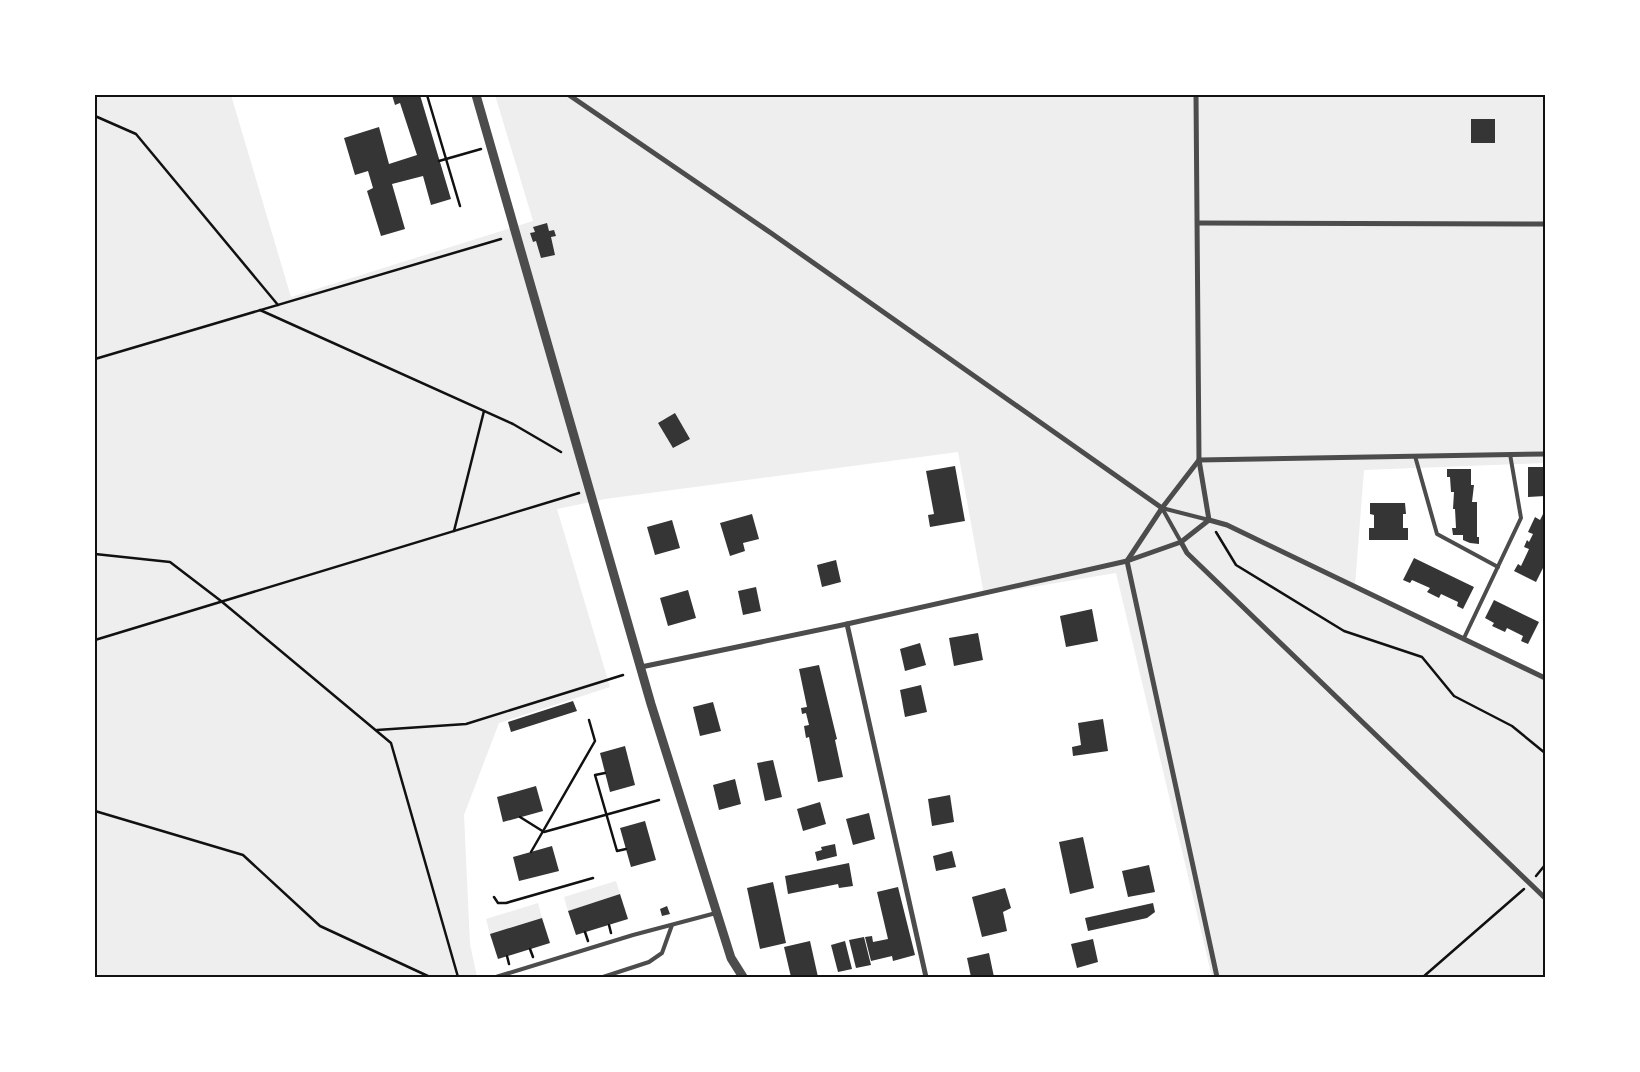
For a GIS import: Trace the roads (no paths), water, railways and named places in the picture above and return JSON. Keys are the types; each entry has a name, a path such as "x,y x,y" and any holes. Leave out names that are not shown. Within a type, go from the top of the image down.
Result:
{"street":[{"path":"476,95 641,666 716,913 731,958 743,977"},
{"path":"569,95 779,238 1162,508"},
{"path":"1196,95 1199,223 1199,460 1208,520"},
{"path":"1199,223 1545,224"},
{"path":"1199,460 1545,454"},
{"path":"1199,460 1162,508 1127,561 1217,977"},
{"path":"641,666 847,624 1127,561 1181,542 1208,520"},
{"path":"1208,520 1227,525 1545,678"},
{"path":"1181,542 1187,553 1545,898"},
{"path":"847,624 926,977"}],"lane":[{"path":"1464,638 1521,518 1510,454"},
{"path":"1415,456 1437,534 1498,567"},
{"path":"1162,508 1208,520"},
{"path":"1162,508 1181,542"},
{"path":"496,977 716,913"},
{"path":"603,977 649,962 662,953 672,925"}]}
